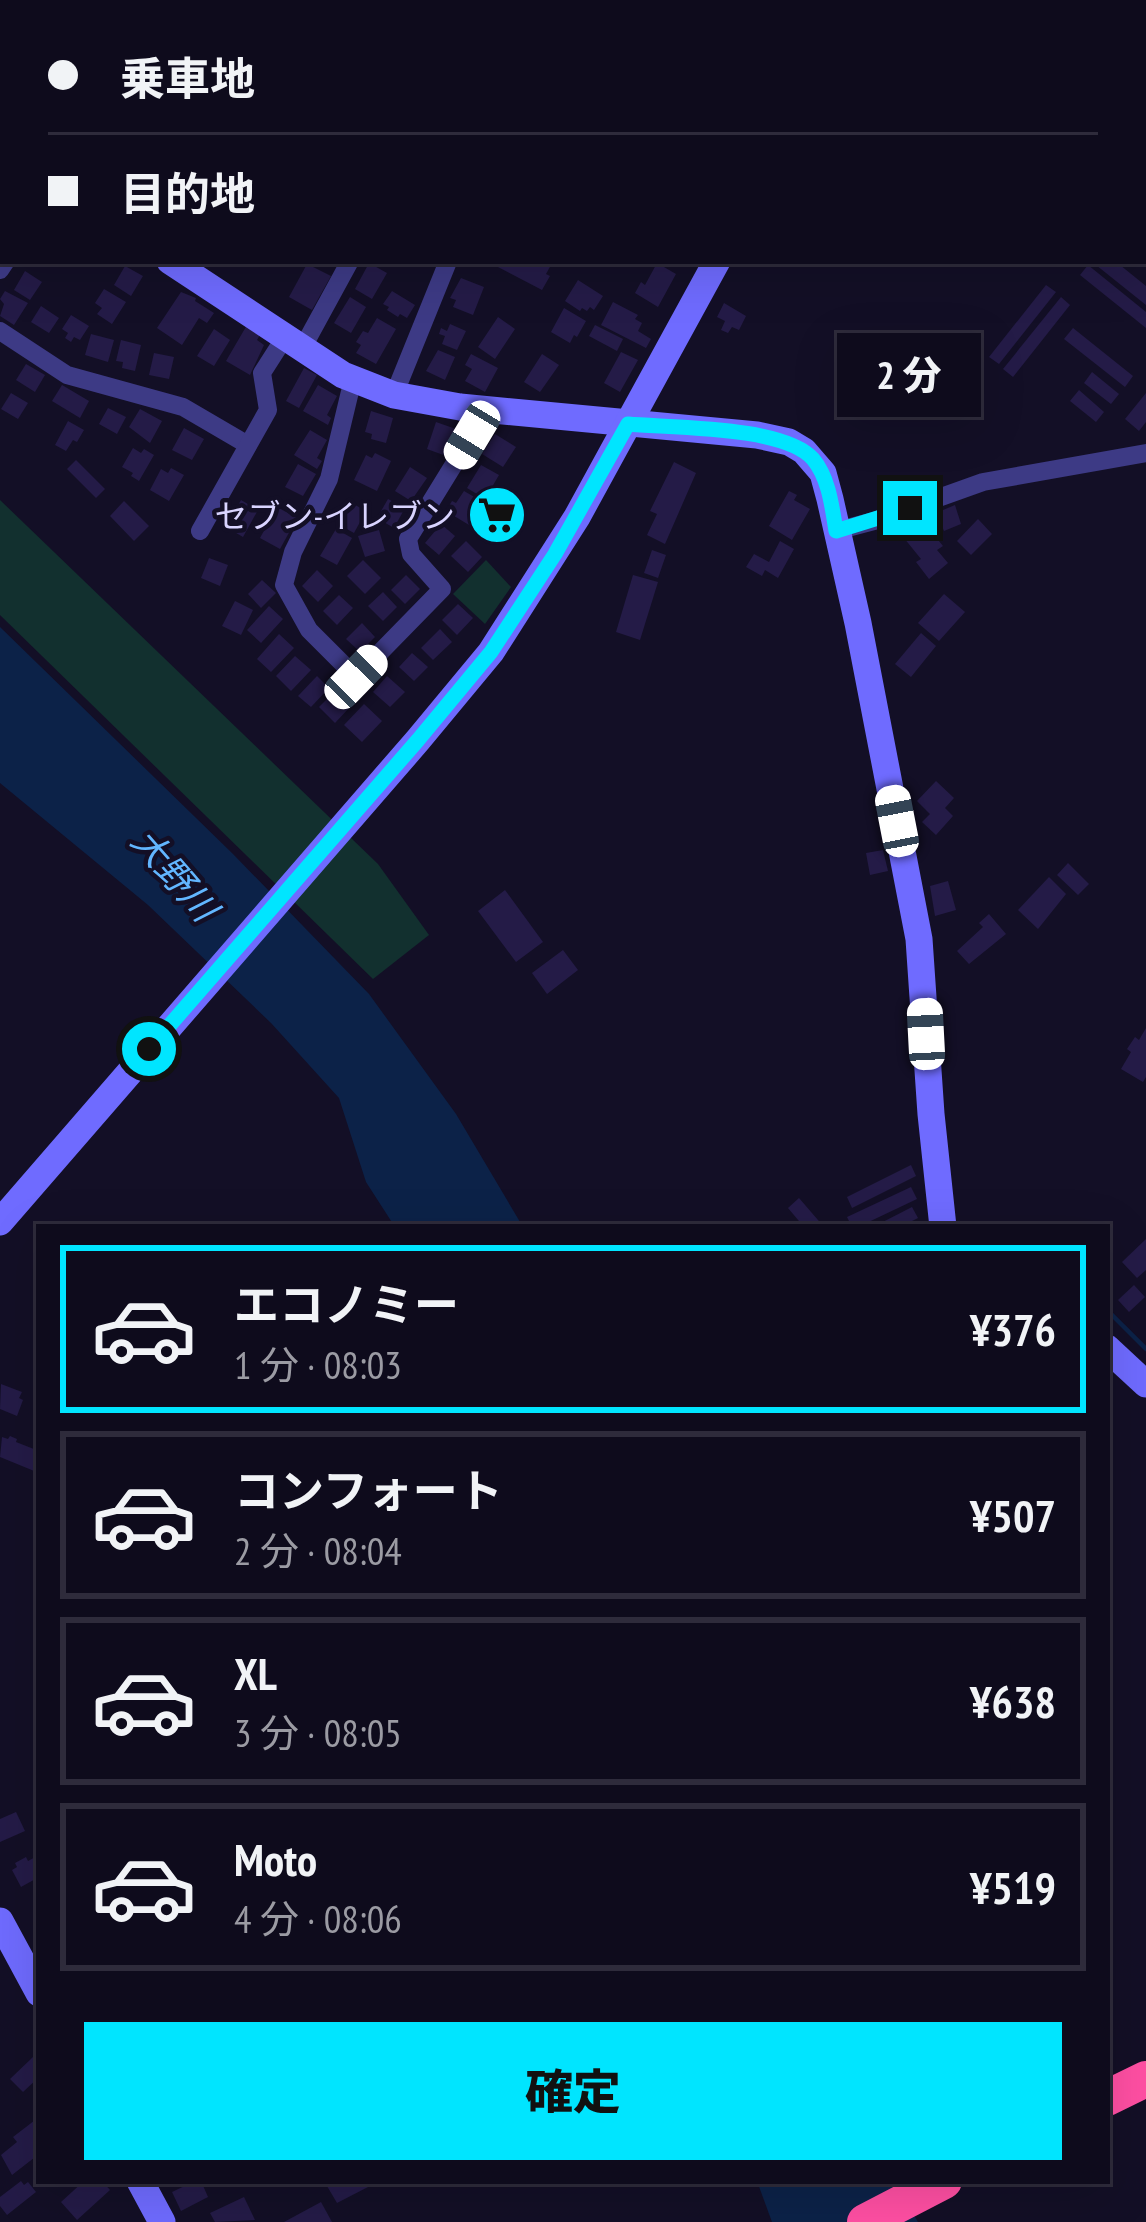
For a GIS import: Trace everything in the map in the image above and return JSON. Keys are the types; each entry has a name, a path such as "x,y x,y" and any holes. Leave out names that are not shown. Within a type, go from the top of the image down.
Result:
{"highway":[{"path":"1110,2097 1146,2079"},
{"path":"866,2222 938,2184"}],"street":[{"path":"175,264 352,380 394,395 479,409 757,434 789,442 823,473 858,623 919,939 943,1224"},
{"path":"200,531 268,410 262,373 294,343 348,264"},
{"path":"394,395 447,264"},
{"path":"0,1222 491,652 546,570 715,264"},
{"path":"0,332 67,375 183,407 248,445"},
{"path":"352,380 329,479 293,552 284,584 309,630 356,677 442,589 411,554 408,539 472,435 479,409"},
{"path":"836,531 983,482 1146,453"},
{"path":"1110,1351 1146,1384"},
{"path":"0,1921 36,1987"},
{"path":"142,2184 163,2222"}],"green space":[{"path":"0,500 378,864 429,935 373,979 0,615"},
{"path":"486,560 511,587 485,624 453,594"}],"water":[{"name":"大野川","path":"0,627 369,994 456,1114 521,1224 393,1224 366,1182 339,1098 271,1023 148,905 0,783"},
{"path":"758,2184 895,2184 918,2222 772,2222"}],"building":[{"path":"307,264 331,276 312,310 289,297"},
{"path":"368,264 387,273 372,299 355,289"},
{"path":"500,264 551,265 542,290"},
{"path":"656,264 676,274 658,307 635,293 641,282 645,285"},
{"path":"1095,264 1119,264 1146,286 1146,305"},
{"path":"1088,265 1146,312 1146,328 1080,275"},
{"path":"125,266 143,276 131,296 114,285"},
{"path":"25,271 42,282 30,300 14,290"},
{"path":"461,278 484,287 473,315 453,307 456,300 450,298"},
{"path":"578,280 603,296 594,310 580,311 565,301"},
{"path":"1046,285 1056,292 999,364 989,357"},
{"path":"104,289 126,302 112,324 97,314 102,308 95,303"},
{"path":"5,291 28,303 14,325 0,316"},
{"path":"392,291 415,305 407,318 398,317 383,304"},
{"path":"181,292 214,313 207,323 199,318 182,345 157,328"},
{"path":"350,297 366,307 351,333 334,323"},
{"path":"1061,297 1070,305 1013,377 1003,369"},
{"path":"613,302 638,315 635,319 642,323 638,331 651,339 646,348 601,325"},
{"path":"724,303 746,316 739,330 721,330 725,321 717,317"},
{"path":"41,306 59,318 49,333 31,322"},
{"path":"564,308 586,321 570,343 551,332"},
{"path":"71,315 89,326 80,340 74,337 71,342 62,329"},
{"path":"498,317 515,329 495,359 478,347"},
{"path":"377,318 396,329 376,364 356,353 361,345 356,342"},
{"path":"450,324 466,331 457,350 442,344 445,336 439,334"},
{"path":"247,325 261,333 257,340 264,345 250,375 226,361"},
{"path":"595,325 623,339 617,351 589,336"},
{"path":"1073,328 1133,376 1125,387 1064,339"},
{"path":"214,329 230,340 214,366 197,356"},
{"path":"91,334 114,340 108,362 85,355"},
{"path":"121,340 141,345 135,371 116,361"},
{"path":"438,350 455,357 445,380 426,371"},
{"path":"621,352 638,360 620,392 604,383"},
{"path":"154,353 174,357 169,379 149,375"},
{"path":"471,354 498,368 485,392 465,381 472,369 465,365"},
{"path":"542,354 559,365 540,392 524,382"},
{"path":"26,364 45,375 35,392 16,380"},
{"path":"304,368 317,375 299,408 286,401"},
{"path":"1092,372 1119,394 1111,404 1084,383"},
{"path":"62,385 89,401 80,418 52,401"},
{"path":"318,385 337,396 327,415 331,418 328,425 303,411"},
{"path":"1079,390 1104,412 1096,422 1070,401"},
{"path":"11,393 28,403 18,419 1,409"},
{"path":"1146,393 1146,422 1139,431 1125,419"},
{"path":"108,408 126,417 117,434 99,424"},
{"path":"140,409 162,421 150,443 129,427"},
{"path":"371,411 393,418 386,443 365,432"},
{"path":"68,421 84,430 66,451 55,445"},
{"path":"436,422 456,429 446,456 427,449"},
{"path":"184,428 204,439 192,460 172,450"},
{"path":"310,430 327,440 317,469 294,455"},
{"path":"495,434 516,447 503,467 482,454"},
{"path":"133,448 154,455 139,481 122,467"},
{"path":"375,453 391,461 377,491 354,480 366,455 372,458"},
{"path":"76,460 105,489 96,498 67,469"},
{"path":"674,462 696,473 665,544 647,535 657,514 650,511"},
{"path":"298,464 316,474 303,496 285,487"},
{"path":"481,465 499,475 485,499 467,488"},
{"path":"410,467 427,478 411,501 395,491"},
{"path":"171,468 184,475 169,501 150,490 161,469 168,473"},
{"path":"499,489 520,503 494,541 473,527"},
{"path":"464,491 483,502 469,525 446,511"},
{"path":"789,491 810,509 792,540 769,526"},
{"path":"388,499 405,508 394,528 377,518"},
{"path":"241,500 258,510 243,537 226,527"},
{"path":"124,501 149,526 134,541 110,516"},
{"path":"348,501 366,511 354,533 336,523"},
{"path":"955,505 961,524 944,531 936,513"},
{"path":"277,507 297,518 280,549 260,538"},
{"path":"978,519 992,534 971,555 957,541"},
{"path":"926,520 943,546 937,550 948,563 929,579 904,538"},
{"path":"441,524 455,536 439,555 425,543"},
{"path":"336,529 352,538 337,565 320,556"},
{"path":"379,530 385,551 365,557 358,536"},
{"path":"466,541 482,557 468,572 451,556"},
{"path":"780,541 794,549 778,578 746,567 754,554 769,562"},
{"path":"652,550 666,555 658,578 644,573"},
{"path":"209,558 228,565 220,586 201,578"},
{"path":"363,560 381,578 365,594 347,576"},
{"path":"317,570 333,586 318,602 302,586"},
{"path":"406,575 420,589 405,604 391,590"},
{"path":"633,575 658,582 640,640 616,632"},
{"path":"262,580 276,593 261,608 248,594"},
{"path":"383,592 397,607 383,621 368,606"},
{"path":"944,594 965,612 939,641 918,623"},
{"path":"339,595 353,608 337,625 323,611"},
{"path":"235,601 253,610 241,635 222,626"},
{"path":"458,604 473,618 457,635 442,620"},
{"path":"269,606 283,619 261,643 247,630"},
{"path":"362,623 375,637 360,652 346,639"},
{"path":"440,629 452,642 433,660 421,648"},
{"path":"921,633 936,646 911,677 895,664"},
{"path":"279,634 294,648 271,672 257,659"},
{"path":"412,653 428,667 414,681 399,667"},
{"path":"295,656 311,670 291,691 276,676"},
{"path":"317,676 329,688 311,707 298,696"},
{"path":"387,676 405,692 390,707 373,692"},
{"path":"334,692 350,707 335,723 319,707"},
{"path":"364,704 382,721 362,742 344,725"},
{"path":"936,781 954,798 945,808 953,816 936,835 922,822 930,814 917,801"},
{"path":"883,850 888,871 870,875 866,853"},
{"path":"1068,863 1089,884 1078,895 1057,875"},
{"path":"1049,877 1066,894 1038,929 1018,910"},
{"path":"948,881 956,910 935,916 930,886"},
{"path":"505,890 543,942 516,962 478,911"},
{"path":"989,914 1006,934 969,964 957,951 983,927 979,923"},
{"path":"563,950 578,970 547,994 532,973"},
{"path":"1146,1028 1143,1082 1121,1069 1131,1052 1127,1049"},
{"path":"911,1165 916,1176 852,1208 847,1197"},
{"path":"911,1187 917,1199 864,1224 850,1224 847,1217"},
{"path":"799,1198 821,1224 801,1224 788,1208"},
{"path":"912,1207 918,1218 906,1224 879,1224"},
{"path":"1146,1239 1146,1270 1137,1278 1122,1262"},
{"path":"1134,1285 1145,1297 1129,1312 1118,1300"},
{"path":"1,1384 22,1392 17,1416 0,1409"},
{"path":"2,1437 36,1450 36,1472 0,1457"},
{"path":"16,1812 25,1831 0,1842 0,1819"},
{"path":"26,1857 28,1861 36,1857 36,1879 21,1887 12,1870 15,1863"},
{"path":"33,2057 36,2060 36,2080 23,2092 10,2079"},
{"path":"36,2119 36,2156 12,2175 1,2155 17,2142 13,2137"},
{"path":"21,2181 36,2192 7,2215 0,2197"},
{"path":"81,2184 105,2184 110,2190 77,2220 61,2202"},
{"path":"202,2184 208,2197 181,2211 172,2192"},
{"path":"366,2184 368,2187 337,2203 327,2186"},
{"path":"244,2197 255,2220 215,2222 210,2213"},
{"path":"321,2202 332,2222 284,2222"}],"waterway":[{"path":"1110,1313 1146,1349"}],"place":[{"name":"セブン-イレブン","path":"497,515"}],"route":[{"path":"149,1049 491,652 555,554 628,424 757,434 789,442 823,473 836,531 910,508"}]}
